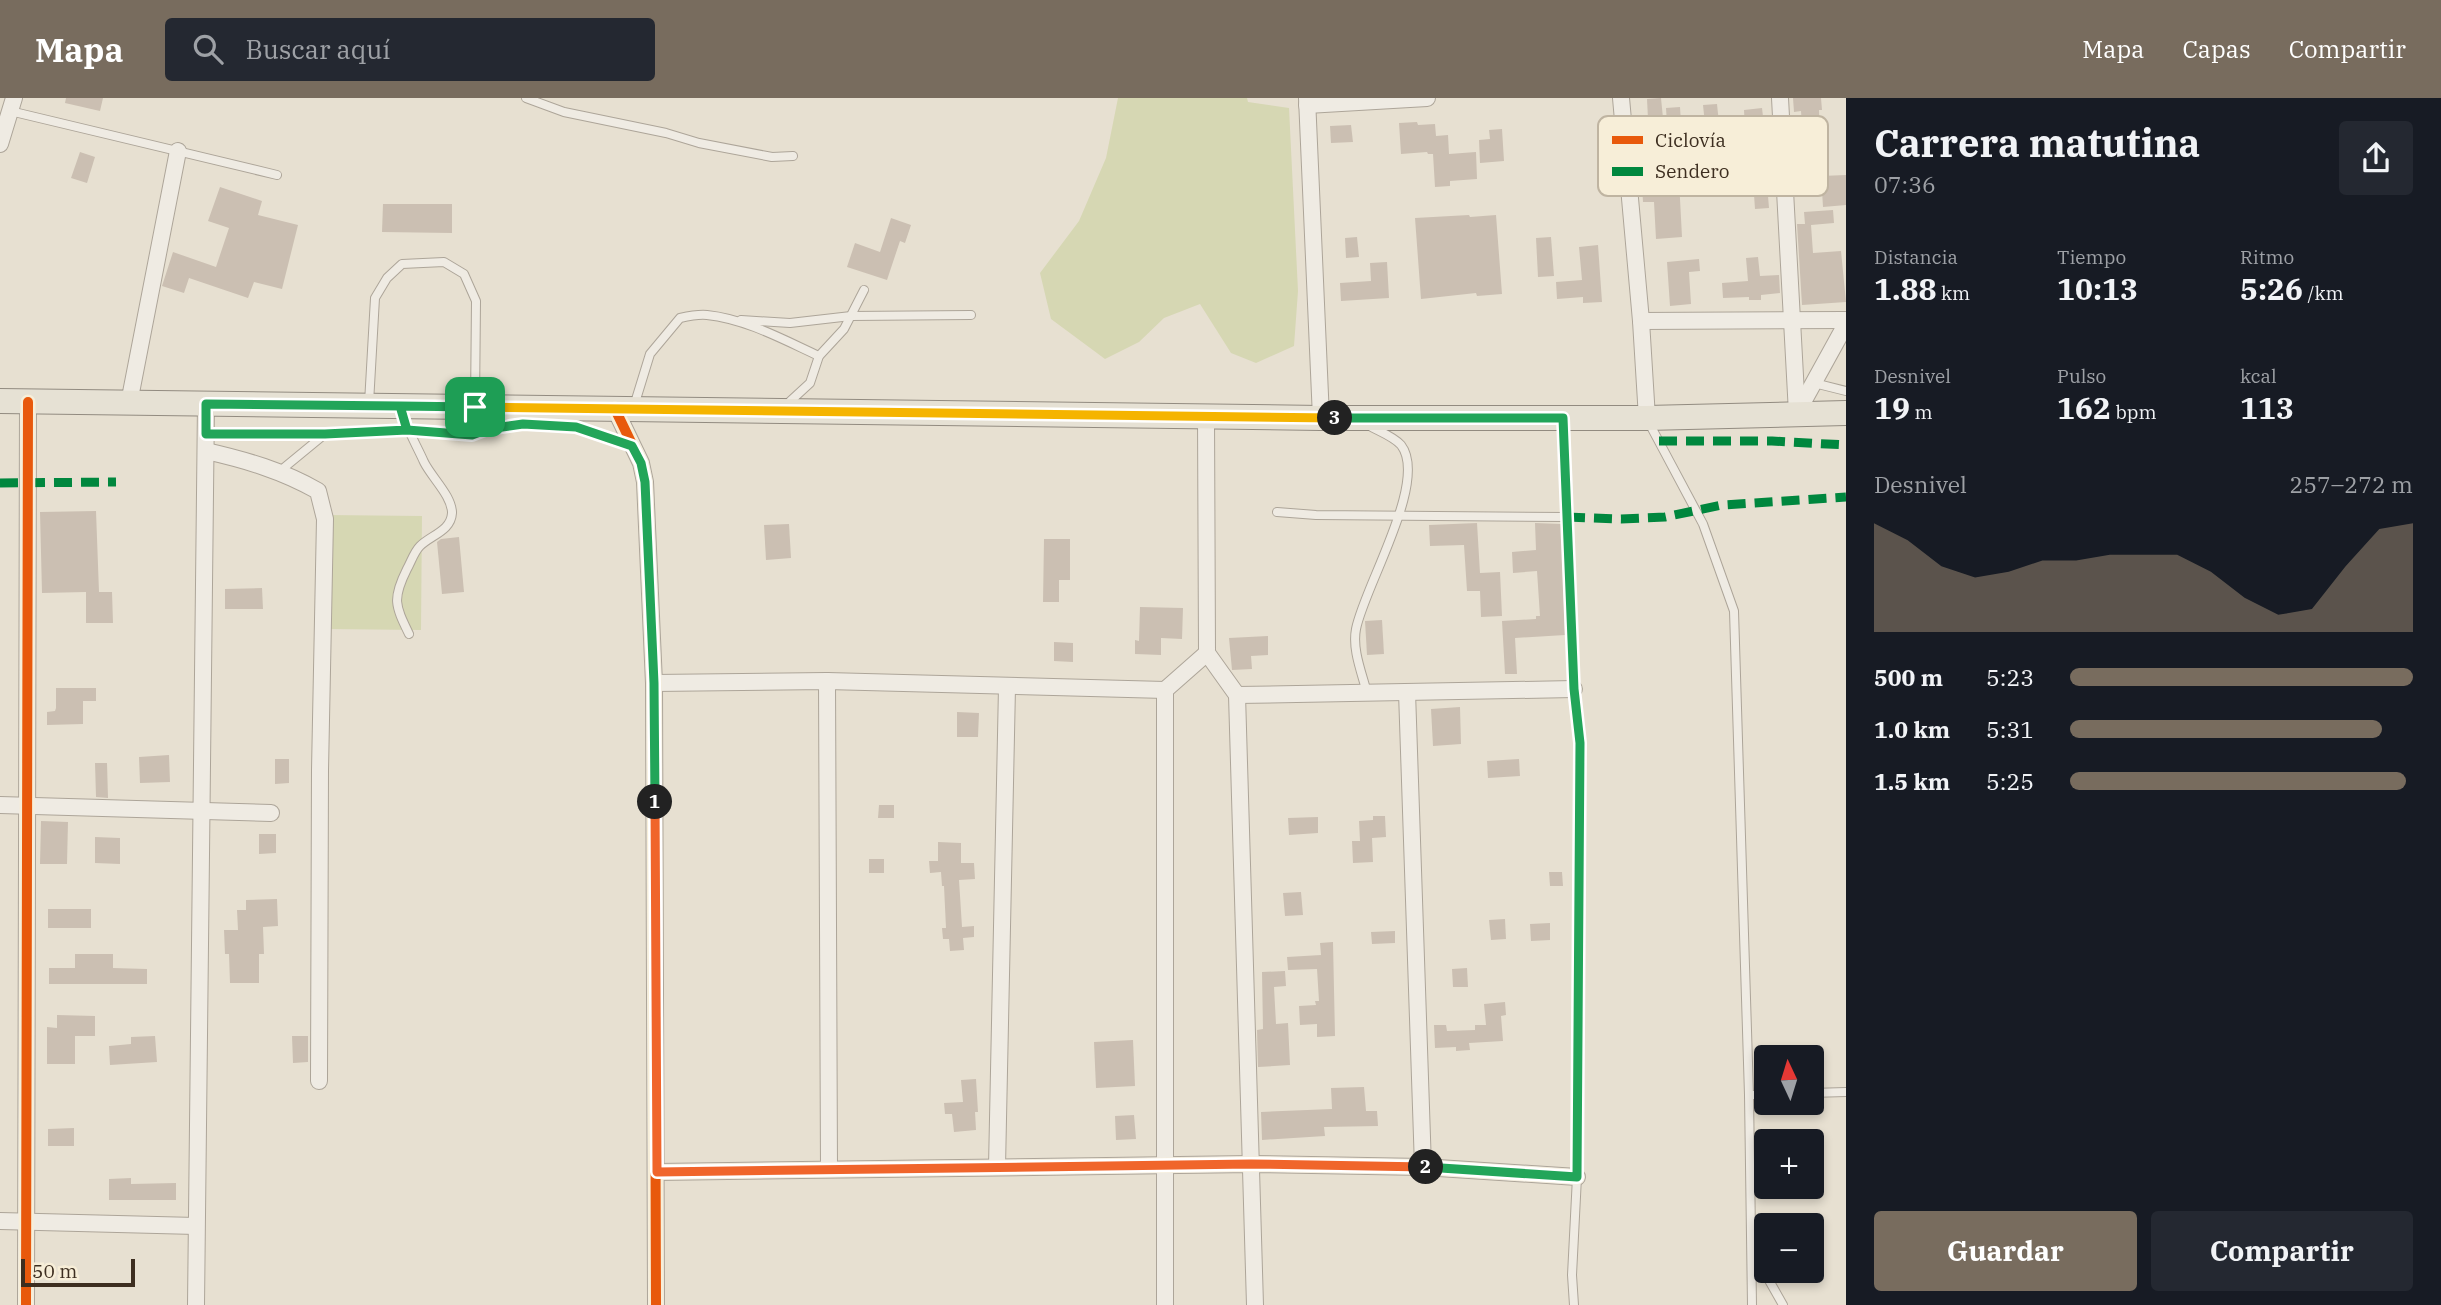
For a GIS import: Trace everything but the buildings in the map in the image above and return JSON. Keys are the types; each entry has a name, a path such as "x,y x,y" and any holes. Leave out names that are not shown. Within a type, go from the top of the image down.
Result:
{"main road":[{"path":"0,401 1321,418 1647,418 1846,413"}],"street":[{"path":"1321,418 1307,101 1427,98"},
{"path":"1621,98 1623,116"},
{"path":"1780,98 1781,116"},
{"path":"0,144 12,104"},
{"path":"129,403 178,151"},
{"path":"1630,196 1647,418"},
{"path":"1785,196 1797,413"},
{"path":"1641,321 1846,322 1797,413"},
{"path":"26,1305 28,402"},
{"path":"197,1305 206,404"},
{"path":"624,409 632,446 641,463 645,482 654,683 656,1305"},
{"path":"1206,416 1208,653 1237,695 1255,1305"},
{"path":"206,451 291,475 318,491 325,519 320,770 319,1081"},
{"path":"654,683 827,681 1165,690 1208,653"},
{"path":"827,681 829,1169"},
{"path":"997,1167 1007,687"},
{"path":"1237,695 1574,689"},
{"path":"1165,690 1165,1305"},
{"path":"1407,692 1423,1167"},
{"path":"0,805 271,813"},
{"path":"657,1172 1251,1164 1423,1167 1577,1177"},
{"path":"0,1221 196,1226"}],"lane":[{"path":"526,98 564,112 666,133 699,143 772,157 793,156"},
{"path":"12,104 277,176"},
{"path":"369,405 375,298 387,278 402,264 444,262 464,274 476,301 475,407"},
{"path":"780,411 810,383 819,356 844,329 864,290"},
{"path":"624,409 650,354 680,317 705,314 731,320 819,356"},
{"path":"731,320 790,323 851,316 971,315"},
{"path":"1814,383 1846,391"},
{"path":"400,406 407,430 452,505 452,518 447,527 418,547 396,592 396,608 409,634"},
{"path":"1357,418 1399,442 1406,453 1407,488 1355,632 1367,693"},
{"path":"1563,418 1574,689 1580,743 1574,1305"},
{"path":"1647,418 1703,524 1734,611 1749,1095 1752,1305"},
{"path":"206,434 325,434 407,430 472,435 488,429 523,424 576,427 632,446"},
{"path":"280,471 325,434"},
{"path":"1276,512 1398,517 1567,517"},
{"path":"1824,1093 1846,1092"},
{"path":"1749,1095 1754,1095"},
{"path":"1751,1249 1783,1305"}],"green space":[{"path":"1118,98 1247,98 1248,102 1289,108 1298,291 1294,346 1256,363 1231,353 1200,304 1164,318 1139,342 1105,359 1051,319 1040,273 1079,221 1106,158"},
{"path":"327,515 422,516 421,630 325,629"}],"marked path":[{"path":"1659,441 1772,441 1846,445"},
{"path":"0,483 116,482"},
{"path":"1567,517 1665,517 1722,505 1846,497"}],"cycle path":[{"path":"26,1305 28,402"},
{"path":"615,409 641,463 645,482 654,683 656,1305"},
{"path":"657,1172 1251,1164 1423,1167 1577,1177"}],"route":[{"path":"475,407 400,406 407,430 325,434 206,434 206,404 400,406 407,430 472,435 488,429 523,424 576,427 632,446 641,463 645,482 654,683 657,1172 1251,1164 1423,1167 1577,1177 1580,743 1574,689 1563,418 1321,418 475,407"}]}
